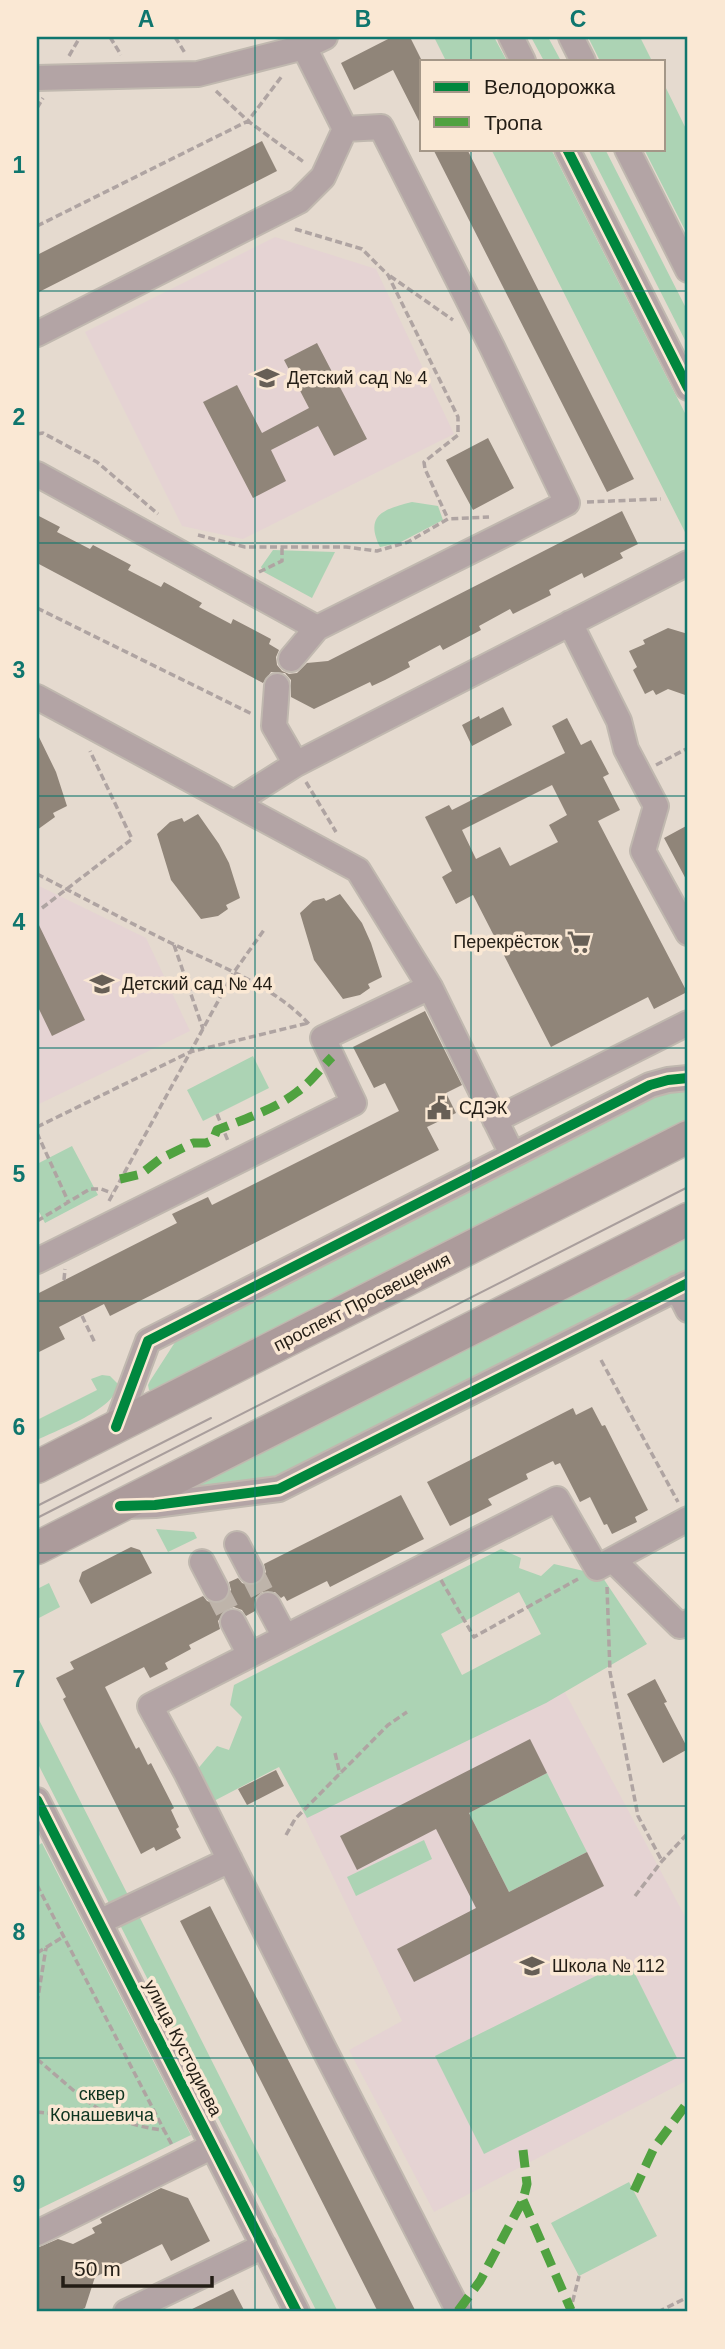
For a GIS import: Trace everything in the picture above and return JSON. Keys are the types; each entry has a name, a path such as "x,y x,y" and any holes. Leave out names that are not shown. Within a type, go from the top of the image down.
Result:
{"main road":[{"name":"проспект Просвещения","path":"37,1467 688,1137"},
{"path":"37,1548 688,1219"}],"street":[{"path":"510,37 522,60"},
{"path":"571,37 582,60"},
{"path":"37,78 198,74 315,42 345,129 323,177 299,201 37,334"},
{"path":"291,659 317,628 567,503 381,127 345,129"},
{"path":"568,150 688,388"},
{"path":"628,150 688,270"},
{"path":"37,474 317,628"},
{"path":"234,803 296,764 688,563"},
{"path":"570,623 619,721 626,749 656,806 643,852 687,926"},
{"path":"277,686 274,726 296,764"},
{"path":"37,697 359,870 430,987 512,1154"},
{"path":"37,1261 354,1103 316,1030 430,987"},
{"path":"495,1120 688,1023"},
{"path":"116,1427 148,1341 650,1085 688,1078"},
{"path":"120,1506 155,1505 279,1489 685,1294"},
{"path":"459,2312 150,1706 557,1499 605,1564 680,1626 688,1622"},
{"path":"605,1564 688,1520"},
{"path":"237,1544 251,1571"},
{"path":"202,1562 216,1589"},
{"path":"268,1605 285,1637"},
{"path":"233,1622 250,1655"},
{"name":"улица Кустодиева","path":"37,1800 43,1830 99,1922 297,2312"},
{"path":"99,1922 230,1860"},
{"path":"37,2233 213,2147"},
{"path":"127,2312 162,2305 264,2246"}],"path":[{"path":"37,226 248,121 315,42"},
{"path":"198,74 248,121 323,177"},
{"path":"263,219 362,249 388,275 461,326"},
{"path":"388,275 458,417 458,435 424,462 448,519"},
{"path":"37,434 43,433 97,462 158,514"},
{"path":"567,503 662,499"},
{"path":"192,534 245,547 346,547 377,551 408,542 448,519 490,517"},
{"path":"241,587 247,577 282,561 282,547"},
{"path":"37,608 264,719"},
{"path":"42,908 132,839 74,717"},
{"path":"639,774 688,748"},
{"path":"296,764 339,837"},
{"path":"37,874 234,972 296,1010 316,1030"},
{"path":"90,1236 234,972 264,930"},
{"path":"174,944 203,1029"},
{"path":"37,1127 190,1052 316,1030"},
{"path":"217,1114 236,1162"},
{"path":"37,1133 68,1202"},
{"path":"37,1221 90,1189 113,1193"},
{"path":"82,1316 95,1343"},
{"path":"601,1360 688,1520"},
{"path":"431,1563 474,1637 605,1564 612,1686 638,1816 662,1861"},
{"path":"286,1835 295,1819 340,1773 388,1725 407,1712"},
{"path":"335,1753 340,1773"},
{"path":"635,1896 688,1833"},
{"path":"37,1885 181,2161"},
{"path":"37,1953 63,1937"},
{"path":"37,2003 46,1948"},
{"path":"37,2059 98,2109 115,2119 129,2125 164,2130"},
{"path":"37,2112 115,2119"},
{"path":"570,2312 579,2276"},
{"path":"658,2312 688,2297"}],"shaded area":[{"name":"Детский сад № 4","path":"275,237 376,269 454,434 243,539 182,526 85,332"},
{"name":"Детский сад № 44","path":"37,885 146,938 190,1031 37,1105"},
{"name":"Школа № 112","path":"561,1685 688,1922 688,2080 434,2212 349,2050 402,2021 303,1814"}],"green space":[{"path":"434,37 494,37 506,60 446,60"},
{"path":"531,37 548,37 560,60 543,60"},
{"path":"588,37 640,37 652,60 600,60"},
{"path":"666,88 688,133 688,236 645,150 666,150"},
{"path":"492,150 552,150 688,419 688,538"},
{"path":"589,150 606,150 688,312 688,346"},
{"path":"412,502 438,506 443,520 399,543 380,547 374,527 379,515 393,507"},
{"path":"273,550 335,552 312,598 264,572 261,567"},
{"path":"253,1056 269,1088 203,1121 187,1090"},
{"path":"688,1088 688,1121 158,1390 149,1390 150,1381 179,1336 656,1094"},
{"path":"72,1146 98,1195 45,1223 37,1208 37,1164"},
{"path":"688,1229 688,1271 284,1475 260,1483 197,1489 194,1485"},
{"path":"102,1375 110,1376 118,1384 108,1402 85,1418 37,1440 37,1420 97,1390 91,1379"},
{"path":"156,1529 194,1532 197,1538 168,1552"},
{"path":"501,1549 521,1558 519,1568 541,1576 554,1564 601,1575 647,1644 546,1703 307,1818 279,1767 212,1802 196,1771 217,1746 229,1750 242,1717 230,1705 234,1685","holes":["519,1592 541,1634 462,1675 441,1634"]},
{"path":"49,1583 60,1607 37,1619 37,1589"},
{"path":"37,1716 130,1899 111,1907 37,1762"},
{"path":"547,1773 587,1852 509,1892 469,1813"},
{"path":"424,1840 432,1859 356,1896 347,1877"},
{"name":"сквер Конашевича","path":"42,1843 191,2135 37,2210 37,1846"},
{"path":"137,1912 338,2312 317,2312 118,1921"},
{"path":"628,1960 677,2058 484,2154 435,2056"},
{"path":"629,2182 657,2236 579,2276 551,2223"}],"building":[{"path":"392,37 410,37 422,60 420,123 393,70 354,90 341,63"},
{"path":"262,141 277,171 37,293 37,255"},
{"path":"434,150 468,150 634,479 607,492"},
{"path":"317,343 367,439 334,456 318,426 271,450 286,481 253,498 203,402 237,385 262,433 309,408 284,360"},
{"path":"488,438 514,488 473,510 446,460"},
{"path":"622,511 638,544 620,553 623,558 584,578 582,573 549,590 551,595 513,614 510,609 479,626 481,630 443,650 440,645 408,662 410,667 385,680 372,686 370,682 314,709 291,697 291,680 285,673 271,672 263,683 37,563 37,515 60,527 57,532 90,549 93,545 131,565 128,570 161,587 164,582 202,603 199,607 231,624 233,619 271,639 269,644 279,650 277,665 289,674 297,673 307,663 328,661"},
{"path":"668,628 688,634 688,696 668,689 656,695 653,690 645,694 633,670 637,667 629,651 645,644 643,640"},
{"path":"503,707 512,725 472,746 462,725"},
{"name":"Перекрёсток","path":"567,718 581,745 591,740 609,774 603,777 620,810 598,821 687,992 654,1009 648,997 551,1047 473,895 456,904 442,877 452,871 425,817 449,805 452,810 565,753 552,726","holes":["552,785 567,815 549,825 558,842 510,866 500,847 476,859 462,830"]},
{"path":"37,733 56,772 67,806 53,813 55,817 37,830"},
{"path":"198,814 229,863 240,898 226,905 228,909 218,916 201,919 171,880 157,834 170,822 182,818 184,822"},
{"path":"688,825 688,883 664,838"},
{"path":"340,894 362,923 382,977 368,984 370,988 360,995 343,999 314,960 300,913 313,901 324,898 326,901"},
{"path":"37,921 85,1020 52,1036 37,1005"},
{"path":"425,1011 462,1085 446,1093 456,1113 427,1127 439,1150 110,1316 104,1304 59,1327 65,1339 37,1353 37,1294 177,1223 172,1214 208,1197 212,1205 399,1111 385,1083 374,1088 353,1047"},
{"path":"592,1407 602,1426 605,1425 648,1510 635,1517 637,1522 612,1534 607,1524 604,1525 590,1497 580,1502 560,1463 555,1465 553,1461 526,1474 528,1479 488,1499 492,1505 450,1526 427,1482 573,1408 576,1415"},
{"path":"401,1495 424,1539 330,1587 327,1581 287,1601 284,1596 281,1598 275,1592 262,1592 255,1598 255,1611 246,1616 242,1610 234,1607 226,1609 218,1621 220,1629 189,1645 191,1649 165,1663 168,1669 150,1678 144,1667 105,1687 136,1749 139,1747 148,1765 151,1763 174,1808 171,1810 179,1827 176,1829 181,1838 156,1851 154,1847 141,1854 63,1699 66,1697 56,1678 74,1669 70,1662 203,1596 215,1604 223,1602 231,1590 229,1582 238,1578 250,1586 258,1584 266,1572 264,1564"},
{"path":"131,1547 140,1550 152,1573 91,1604 79,1581 82,1572"},
{"path":"655,1679 688,1749 663,1763 627,1694"},
{"path":"530,1739 547,1773 469,1813 509,1892 587,1852 604,1886 414,1982 397,1949 476,1908 436,1829 357,1870 340,1836"},
{"path":"276,1770 284,1786 247,1805 238,1789"},
{"path":"210,1906 416,2312 378,2312 180,1921"},
{"path":"161,2188 188,2198 210,2241 171,2261 162,2244 95,2277 85,2308 76,2312 37,2312 37,2248 58,2239 73,2244 95,2233 92,2228 102,2223 100,2219"},
{"path":"233,2289 245,2312 186,2312"}],"tunnel":[{"path":"251,1571 268,1605"},
{"path":"216,1589 233,1622"}],"tram line":[{"path":"37,1518 688,1187"},
{"path":"37,1506 211,1418"}],"marked path":[{"path":"120,1179 141,1174 160,1159 193,1143 213,1140 217,1130 279,1104 302,1088 332,1057"},
{"path":"634,2191 654,2148 688,2102"},
{"path":"458,2311 480,2281 523,2200 527,2184 523,2150"},
{"path":"523,2200 571,2310"}],"cycle path":[{"path":"568,150 688,388"},
{"path":"116,1427 148,1341 650,1085 688,1078"},
{"path":"120,1506 155,1505 279,1489 688,1283"},
{"path":"37,1800 297,2312"}],"place":[{"name":"Детский сад № 4","path":"267,378"},
{"name":"Перекрёсток","path":"579,942"},
{"name":"Детский сад № 44","path":"102,984"},
{"name":"СДЭК","path":"439,1108"},
{"name":"Школа № 112","path":"532,1966"}]}
